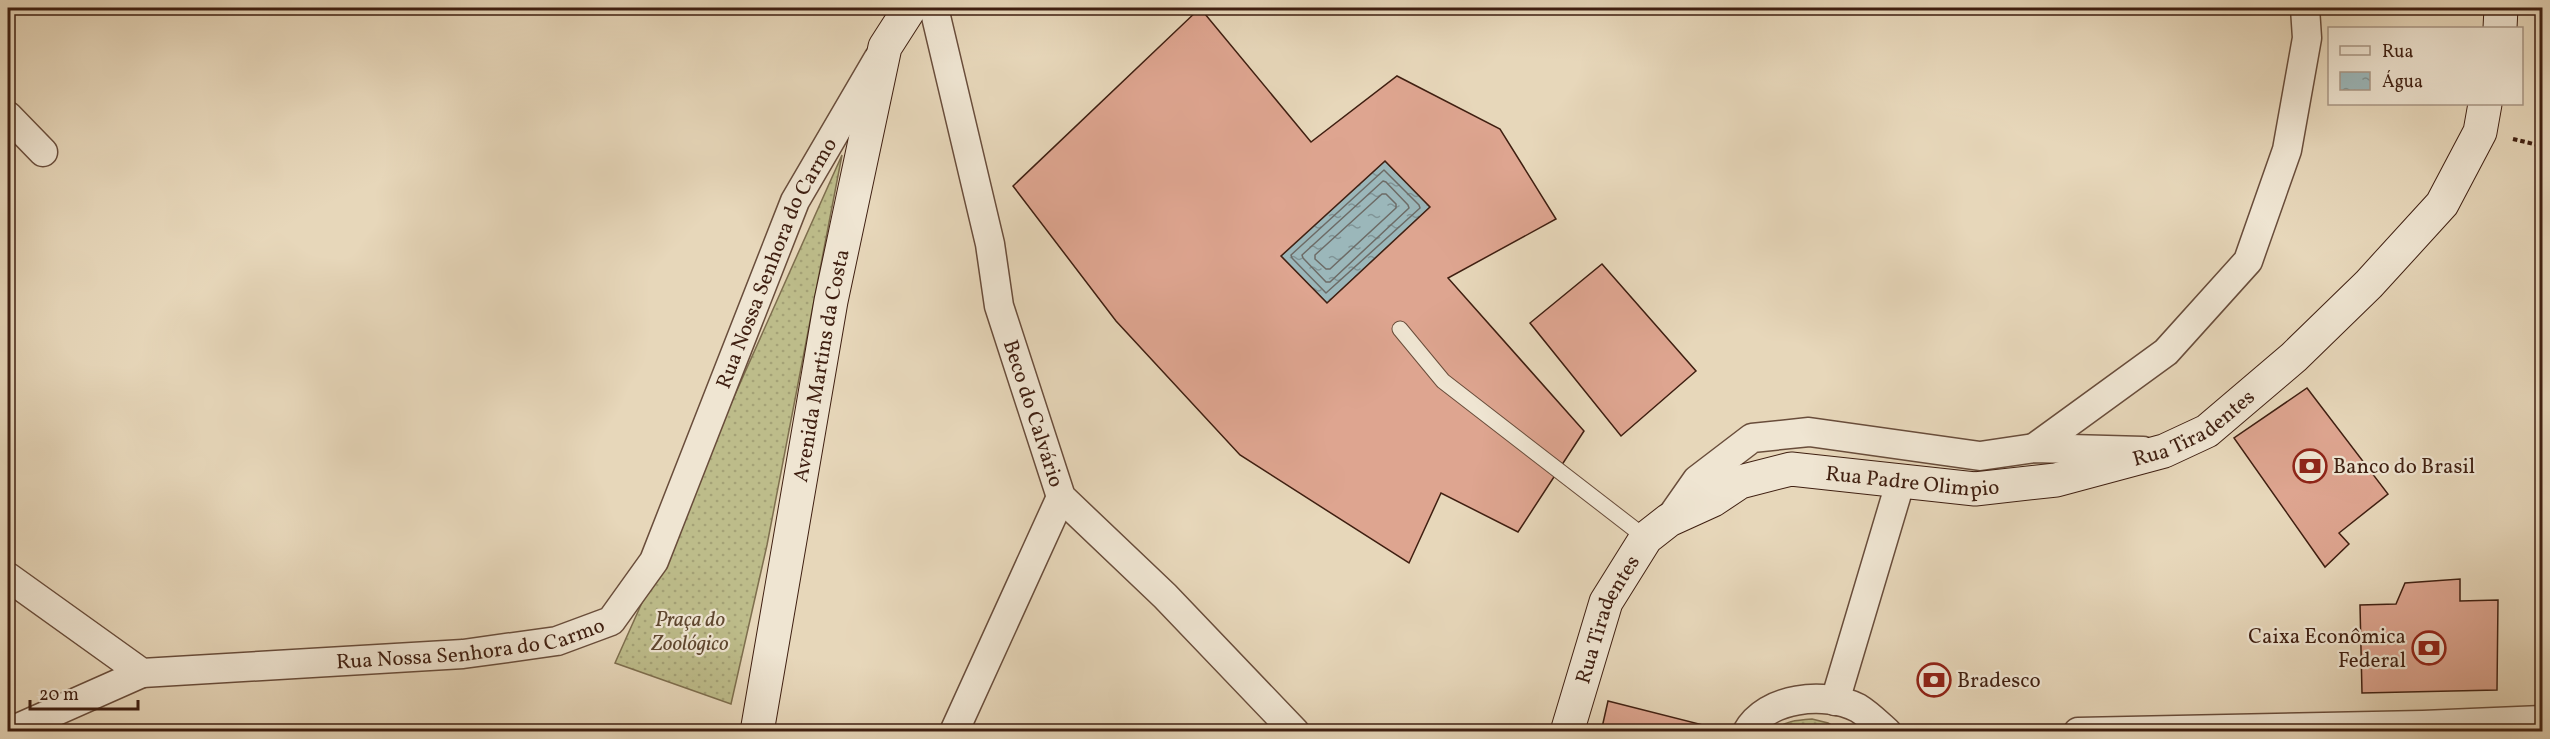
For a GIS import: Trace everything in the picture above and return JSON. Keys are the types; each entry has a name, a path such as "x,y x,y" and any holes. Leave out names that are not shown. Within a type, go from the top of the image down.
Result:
{"street":[{"name":"Avenida Martins da Costa","path":"757,732 831,301 885,47 910,8"},
{"name":"Beco do Calvário","path":"934,8 990,244 999,306 1061,497 1165,596 1295,732"},
{"path":"2034,448 2166,352 2248,261 2287,150 2307,38 2305,8"},
{"path":"2500,27 2501,8"},
{"name":"Rua Nossa Senhora do Carmo","path":"142,673 463,654 557,641 611,621 654,561 795,201 885,47"},
{"name":"Rua Tiradentes","path":"1567,732 1606,602 1658,529 1697,480 1752,438 1809,432 1980,456 2034,448 2164,451 2207,431 2294,357 2376,276 2442,204 2480,132 2485,105"},
{"path":"8,116 43,152"},
{"name":"Rua Padre Olimpio","path":"1658,529 1713,500 1740,482 1791,469 1975,489 2056,480 2164,451"},
{"path":"1835,701 1901,480"},
{"path":"954,732 1061,497"},
{"path":"8,577 142,673"},
{"path":"9,732 142,673"},
{"path":"1748,732 1768,710 1803,699 1835,701 1857,708 1887,732"},
{"path":"2078,732 2420,728 2542,720"}],"lane":[{"path":"1400,329 1443,381 1658,529"}],"green space":[{"name":"Praça do Zoológico","path":"842,155 767,545 731,704 615,663"},
{"path":"1812,719 1828,723 1841,731 1773,731 1786,723"}],"water":[{"path":"1385,161 1430,207 1327,303 1281,256"}],"building":[{"path":"1200,8 1311,142 1397,76 1500,129 1556,219 1448,278 1584,431 1518,532 1441,493 1409,563 1240,455 1116,321 1013,186","holes":["1385,161 1430,207 1327,303 1281,256"]},
{"path":"1602,264 1696,371 1621,436 1530,323"},
{"name":"Banco do Brasil","path":"2307,388 2388,494 2339,533 2349,544 2325,567 2234,438"},
{"name":"Caixa Econômica Federal","path":"2460,579 2460,601 2498,600 2497,690 2362,693 2360,605 2396,604 2405,583"},
{"path":"1608,701 1711,727 1711,732 1601,732"}],"place":[{"name":"Banco do Brasil","path":"2310,466"},
{"name":"Caixa Econômica Federal","path":"2429,648"},
{"name":"Bradesco","path":"1934,680"}]}
